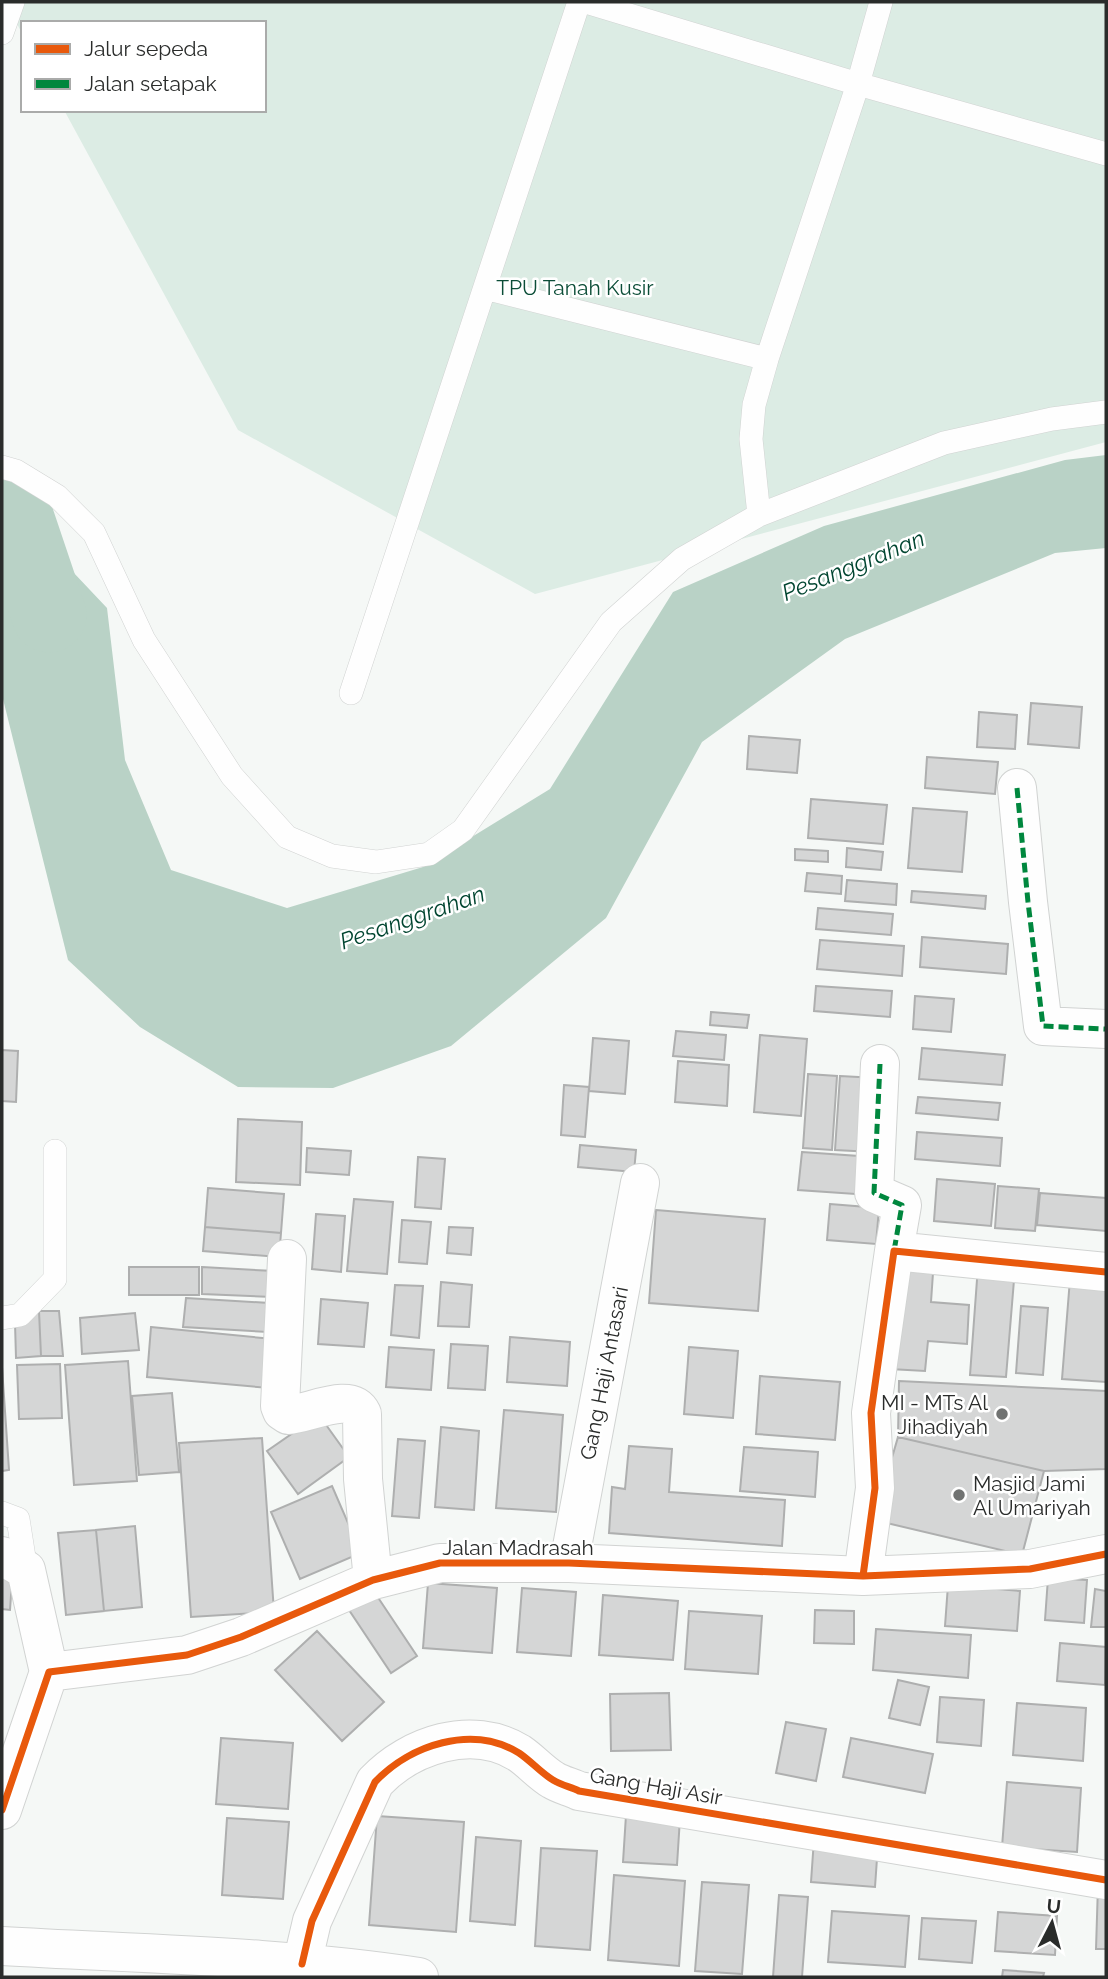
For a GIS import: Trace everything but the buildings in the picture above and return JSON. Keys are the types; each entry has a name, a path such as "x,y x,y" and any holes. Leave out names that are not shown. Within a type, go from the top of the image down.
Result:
{"street":[{"path":"1017,789 1043,1026 1106,1029"},
{"path":"863,1576 875,1488 871,1413 902,1205 874,1193 880,1064"},
{"name":"Gang Haji Antasari","path":"569,1563 640,1183"},
{"path":"894,1251 1106,1272"},
{"path":"287,1259 280,1406 288,1415 340,1404 351,1403 359,1408 362,1414 363,1479 373,1580"},
{"name":"Jalan Madrasah","path":"49,1672 187,1655 241,1637 373,1580 440,1563 569,1563 863,1576 1030,1569 1106,1554"},
{"path":"2,1810 49,1672 11,1561"},
{"name":"Gang Haji Asir","path":"302,1964 312,1922 375,1782 389,1767 412,1752 440,1743 469,1739 493,1742 517,1752 553,1780 579,1791 1106,1880"},
{"path":"2,1946 302,1964 419,1977"}],"lane":[{"path":"2,33 12,2"},
{"path":"351,693 579,2"},
{"path":"586,2 858,84 1106,154"},
{"path":"759,515 751,439 754,405 858,84 881,2"},
{"path":"485,288 767,359"},
{"path":"2,467 16,471 57,496 94,533 144,640 232,776 287,837 332,856 376,862 429,854 463,830 611,622 682,559 759,515 944,443 1052,419 1106,412"},
{"path":"2,1318 20,1315 55,1279 55,1151"},
{"path":"2,1513 18,1519 11,1561"}],"green space":[{"name":"TPU Tanah Kusir","path":"5,2 1106,2 1106,442 535,594 238,430 65,112 266,112 266,21 21,21 21,31"}],"water":[{"path":"1106,455 1106,548 1055,553 845,639 702,742 606,918 451,1046 333,1088 238,1087 140,1027 68,960 2,695 2,512 22,518 107,608 125,760 171,870 287,908 423,867 550,789 673,592 824,526 1065,460"}],"waterway":[{"name":"Pesanggrahan","path":"2,508 14,511 49,615"}],"marked path":[{"path":"1017,788 1043,1026 1106,1029"},
{"path":"880,1064 874,1193 902,1205 894,1251"}],"cycle path":[{"path":"863,1576 875,1488 871,1413 894,1251 1106,1272"},
{"path":"2,1810 49,1672 187,1655 241,1637 373,1580 440,1563 569,1563 863,1576 1030,1569 1106,1554"},
{"path":"302,1964 312,1921 375,1782 389,1769 424,1749 462,1740 501,1744 519,1753 553,1780 579,1791 1106,1880"}],"place":[{"name":"MI - MTs Al Jihadiyah","path":"1002,1414"},
{"name":"Masjid Jami Al Umariyah","path":"959,1495"}]}
